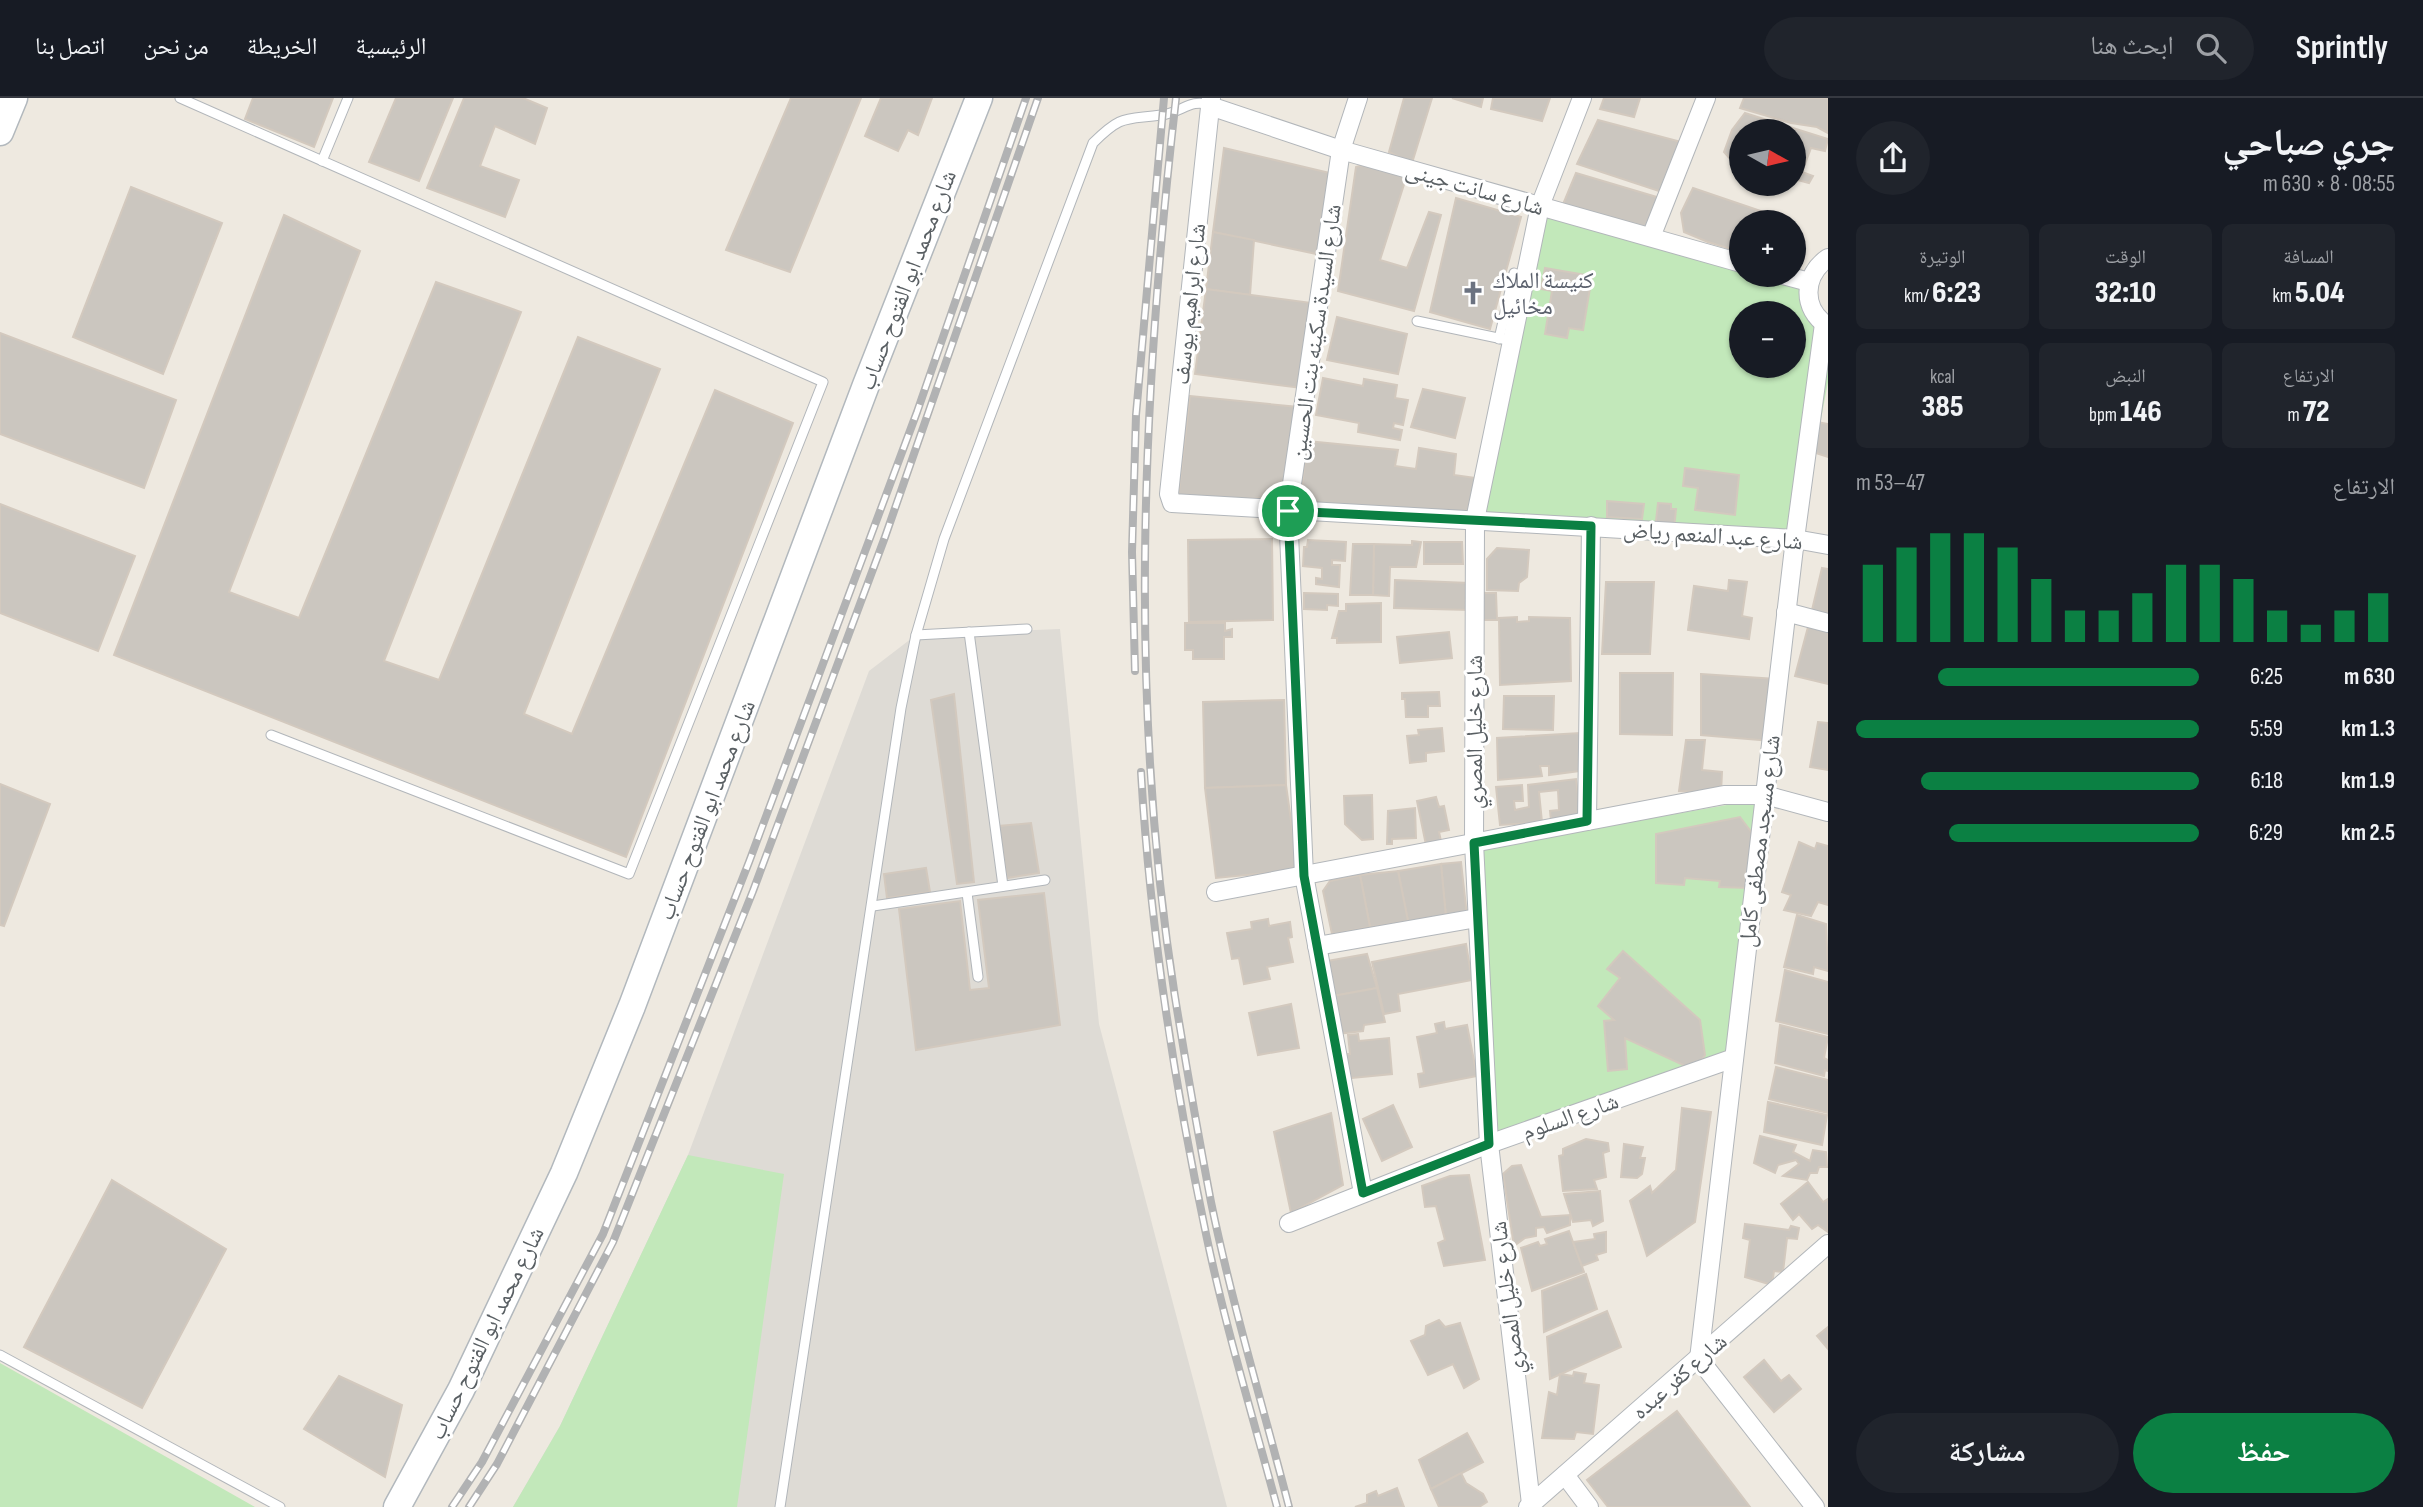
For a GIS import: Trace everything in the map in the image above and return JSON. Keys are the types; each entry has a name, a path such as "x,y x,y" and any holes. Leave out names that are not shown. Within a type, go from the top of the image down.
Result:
{"street":[{"path":"0,132 14,98"},
{"name":"شارع محمد ابو الفتوح حساب","path":"397,1507 461,1390 564,1173 632,1006 866,385 979,98"},
{"name":"شارع السيدة سكينه بنت الحسين","path":"1358,98 1341,150 1288,511 1304,876 1363,1193"},
{"name":"شارع خليل المصري","path":"1529,1506 1489,1144 1476,918 1475,520 1506,340 1540,206 1582,98"},
{"path":"1651,237 1706,98"},
{"name":"شارع سانت جينى","path":"1210,102 1341,150 1729,260"},
{"name":"شارع ابراهيم يوسف","path":"1178,505 1172,503 1169,494 1210,102"},
{"path":"1826,325 1812,309 1809,282 1818,265 1828,258"},
{"name":"شارع مسجد مصطفى كامل","path":"1699,1359 1786,612 1826,325"},
{"name":"شارع عبد المنعم رياض","path":"1178,505 1591,526 1795,539 1828,545"},
{"path":"1587,821 1591,526"},
{"path":"1786,612 1828,624"},
{"path":"1216,892 1724,795 1765,795 1828,812"},
{"path":"1317,946 1476,918"},
{"name":"شارع السلوم","path":"1289,1223 1489,1144 1734,1058"},
{"name":"شارع كفر عبده","path":"1529,1506 1828,1244"},
{"path":"1699,1359 1815,1507"},
{"path":"1565,1475 1589,1507"}],"lane":[{"path":"180,98 823,382 629,874 271,735"},
{"path":"322,161 348,98"},
{"path":"779,1507 873,906 901,708 916,635 944,539 1093,143 1107,129 1124,119 1143,114 1162,115 1189,99 1197,98 1210,102"},
{"path":"1418,321 1506,340 1514,273"},
{"path":"916,635 1027,629"},
{"path":"970,632 1003,886"},
{"path":"873,906 1045,880"},
{"path":"967,893 978,977"},
{"path":"0,1355 280,1507"}],"shaded area":[{"path":"1060,629 1099,1024 1227,1507 513,1507 560,1426 688,1155 869,671 916,635"}],"green space":[{"path":"1540,206 1729,261 1729,287 1808,286 1828,325 1828,382 1798,541 1480,520"},
{"path":"1767,798 1735,1067 1498,1148 1474,849"},
{"path":"688,1155 784,1174 737,1507 513,1507 560,1426"},
{"path":"0,1363 255,1507 0,1507"}],"building":[{"path":"253,98 333,98 314,147 245,119"},
{"path":"396,98 453,98 419,181 369,162"},
{"path":"464,98 523,98 547,108 535,144 495,126 480,166 519,180 505,217 427,188"},
{"path":"791,98 861,98 790,272 726,250"},
{"path":"881,98 932,98 918,135 908,130 898,151 865,136"},
{"path":"1404,98 1432,98 1412,163 1389,152"},
{"path":"1452,98 1483,98 1481,107"},
{"path":"1493,98 1550,98 1542,121 1491,109"},
{"path":"1604,98 1640,98 1634,117 1600,109"},
{"path":"1744,98 1828,98 1828,133 1806,125 1806,119 1777,119 1740,108"},
{"path":"1745,113 1764,119 1740,119"},
{"path":"1598,120 1681,142 1665,193 1577,164"},
{"path":"1806,132 1828,139 1825,151 1811,148 1806,161"},
{"path":"1729,138 1729,158 1724,152"},
{"path":"1224,148 1334,174 1321,255 1213,232"},
{"path":"1366,164 1406,178 1380,260 1407,268 1429,212 1441,215 1414,311 1338,291 1356,167"},
{"path":"1576,173 1660,198 1649,235 1561,209"},
{"path":"1806,173 1813,176 1809,183 1806,182"},
{"path":"131,187 222,223 163,374 73,337"},
{"path":"1693,188 1758,210 1729,210 1729,248 1684,232 1681,213"},
{"path":"1456,198 1521,217 1490,329 1430,312"},
{"path":"284,215 360,251 229,592 299,618 436,282 521,312 384,661 439,680 578,337 660,369 524,714 572,734 715,390 793,423 626,857 114,655"},
{"path":"1213,232 1254,240 1250,295 1206,289"},
{"path":"1545,268 1592,276 1583,330 1569,328 1567,338 1545,334 1552,291 1541,289"},
{"path":"1206,289 1312,303 1301,388 1195,374"},
{"path":"1337,317 1407,334 1398,374 1327,360"},
{"path":"0,333 176,400 144,488 0,434"},
{"path":"1323,378 1363,386 1364,379 1397,385 1395,398 1408,400 1403,425 1394,423 1393,428 1402,430 1400,440 1358,432 1359,423 1316,415"},
{"path":"1423,389 1465,398 1455,438 1411,427"},
{"path":"1190,396 1298,407 1283,498 1178,499"},
{"path":"1817,422 1828,424 1828,457 1813,452"},
{"path":"1307,441 1398,450 1395,466 1416,469 1419,448 1456,454 1454,475 1476,478 1467,512 1309,504 1301,497"},
{"path":"1685,468 1739,475 1735,515 1695,510 1698,488 1683,486"},
{"path":"1607,501 1644,504 1642,519 1607,517"},
{"path":"1658,503 1671,504 1671,509 1676,509 1674,529 1660,527 1656,521"},
{"path":"0,504 135,556 98,651 0,613"},
{"path":"1272,539 1273,620 1189,622 1188,540"},
{"path":"1308,540 1346,542 1345,561 1332,560 1332,565 1340,565 1339,587 1316,584 1316,578 1322,579 1322,568 1303,566 1304,547 1307,547"},
{"path":"1412,541 1421,542 1416,567 1390,567 1389,596 1373,595 1374,544 1412,545"},
{"path":"1424,542 1462,542 1463,564 1424,564"},
{"path":"1353,544 1374,544 1373,595 1350,595"},
{"path":"1497,548 1529,550 1527,577 1519,583 1518,591 1487,590 1487,559"},
{"path":"1822,568 1828,569 1828,615 1812,610"},
{"path":"1395,580 1469,583 1469,610 1394,608"},
{"path":"1729,580 1747,582 1742,616 1752,618 1749,639 1688,630 1694,586 1728,591"},
{"path":"1606,582 1654,582 1650,654 1602,654"},
{"path":"1304,593 1338,594 1338,606 1327,605 1327,610 1304,609"},
{"path":"1476,593 1496,593 1497,620 1476,620"},
{"path":"1381,603 1381,642 1337,643 1337,638 1332,638 1339,611 1346,611 1346,604"},
{"path":"1517,617 1517,622 1529,621 1529,617 1570,618 1571,681 1500,685 1499,618"},
{"path":"1185,623 1225,623 1225,631 1232,629 1232,637 1224,637 1224,659 1193,659 1193,650 1185,650"},
{"path":"1808,627 1828,632 1828,684 1795,676"},
{"path":"1449,632 1452,658 1400,663 1397,637"},
{"path":"1620,673 1673,673 1672,735 1620,734"},
{"path":"1701,674 1776,679 1771,741 1701,735"},
{"path":"1439,692 1440,706 1428,706 1428,717 1406,717 1402,693"},
{"path":"954,694 974,882 957,884 931,700"},
{"path":"1504,696 1554,696 1553,730 1503,729"},
{"path":"1284,700 1286,785 1205,788 1203,702"},
{"path":"1818,722 1828,723 1828,770 1810,767"},
{"path":"1442,728 1444,751 1426,753 1426,761 1410,763 1407,736 1419,735 1418,730"},
{"path":"1580,733 1579,771 1549,775 1549,766 1540,766 1542,776 1498,780 1497,738"},
{"path":"1686,740 1705,740 1702,770 1722,772 1721,793 1679,791"},
{"path":"1576,779 1581,819 1551,821 1550,811 1559,810 1558,790 1539,792 1542,822 1500,825 1496,787 1522,785 1523,801 1514,801 1515,810 1529,807 1528,785"},
{"path":"0,784 50,804 4,926 0,925"},
{"path":"1286,785 1298,870 1216,878 1205,788"},
{"path":"1372,795 1373,839 1362,840 1345,824 1344,796"},
{"path":"1436,797 1439,807 1444,806 1449,830 1439,832 1441,841 1426,845 1417,801"},
{"path":"1415,808 1416,838 1392,839 1392,844 1387,844 1388,811"},
{"path":"1740,817 1755,837 1750,888 1719,887 1720,881 1685,878 1684,885 1656,883 1656,834"},
{"path":"1031,823 1039,873 1007,878 999,826"},
{"path":"1799,842 1815,849 1817,843 1828,846 1828,905 1818,902 1811,916 1784,910 1791,895 1782,892"},
{"path":"1461,862 1467,916 1446,917 1441,864"},
{"path":"1441,864 1446,917 1408,921 1398,871"},
{"path":"926,868 930,892 887,898 884,874"},
{"path":"1398,871 1408,921 1370,927 1360,875"},
{"path":"1360,875 1370,927 1332,934 1323,891 1330,881"},
{"path":"1044,893 1060,1025 916,1050 899,909 960,901 970,990 989,988 978,900"},
{"path":"1797,915 1826,924 1828,971 1814,967 1813,974 1784,967"},
{"path":"1268,919 1269,926 1290,922 1292,937 1288,938 1293,962 1267,967 1270,979 1244,984 1239,958 1232,959 1227,933 1252,929 1251,922"},
{"path":"1466,944 1472,980 1398,994 1400,1011 1384,1014 1372,962"},
{"path":"1623,951 1700,1020 1705,1055 1694,1070 1625,1038 1627,1069 1608,1071 1604,1021 1614,1020 1598,1006 1620,978 1607,969"},
{"path":"1367,954 1377,988 1333,996 1327,961"},
{"path":"1785,970 1828,982 1828,1034 1776,1021"},
{"path":"1377,988 1385,1022 1364,1025 1363,1031 1338,1034 1333,996"},
{"path":"1291,1004 1299,1048 1258,1055 1249,1013"},
{"path":"1444,1022 1445,1029 1467,1025 1477,1076 1420,1087 1418,1074 1424,1073 1417,1037 1437,1033 1435,1024"},
{"path":"1780,1025 1828,1037 1824,1058 1828,1060 1828,1071 1825,1070 1824,1076 1775,1063"},
{"path":"1358,1034 1359,1041 1389,1038 1392,1074 1342,1079 1340,1054 1350,1054 1348,1035"},
{"path":"1776,1067 1828,1080 1828,1113 1769,1099"},
{"path":"1768,1102 1827,1115 1822,1145 1764,1132"},
{"path":"1393,1105 1412,1147 1382,1161 1363,1119"},
{"path":"1682,1108 1711,1112 1695,1222 1647,1256 1630,1201 1650,1186 1652,1193 1676,1170"},
{"path":"1331,1113 1343,1185 1291,1213 1274,1132"},
{"path":"1760,1136 1796,1145 1793,1152 1810,1161 1813,1150 1826,1152 1827,1167 1819,1167 1817,1173 1810,1173 1807,1180 1783,1176 1799,1164 1796,1160 1778,1165 1775,1173 1754,1163"},
{"path":"1586,1139 1608,1143 1609,1151 1603,1153 1606,1177 1594,1180 1597,1189 1563,1191 1559,1156 1563,1155 1563,1149"},
{"path":"1624,1144 1643,1147 1640,1158 1645,1158 1642,1174 1637,1178 1621,1177"},
{"path":"1521,1165 1541,1217 1570,1215 1570,1225 1547,1233 1544,1227 1536,1228 1536,1236 1525,1238 1514,1246 1503,1174 1512,1166"},
{"path":"1469,1175 1485,1260 1444,1266 1438,1243 1445,1240 1436,1206 1425,1207 1422,1186 1450,1176"},
{"path":"112,1180 226,1249 142,1408 24,1347"},
{"path":"1808,1182 1823,1202 1828,1199 1828,1232 1818,1225 1812,1229 1799,1214 1793,1220 1781,1204"},
{"path":"1600,1191 1603,1221 1593,1226 1591,1220 1573,1222 1564,1194"},
{"path":"1745,1224 1789,1230 1791,1226 1799,1228 1797,1239 1787,1238 1783,1272 1774,1271 1772,1285 1745,1277 1750,1240 1743,1238"},
{"path":"1569,1231 1584,1272 1532,1291 1521,1248 1538,1242 1540,1246 1547,1244 1545,1239"},
{"path":"1606,1232 1606,1252 1596,1255 1598,1260 1582,1266 1573,1242 1595,1239 1594,1234"},
{"path":"1586,1274 1597,1309 1544,1332 1542,1291"},
{"path":"1607,1311 1621,1347 1550,1379 1547,1337"},
{"path":"1439,1320 1445,1327 1460,1323 1479,1379 1464,1388 1453,1364 1428,1375 1411,1341 1425,1335 1426,1326"},
{"path":"1828,1327 1828,1349 1817,1336"},
{"path":"1764,1360 1781,1381 1789,1375 1801,1389 1774,1412 1744,1377"},
{"path":"1574,1372 1586,1374 1584,1383 1599,1385 1593,1434 1576,1432 1574,1439 1542,1438 1549,1392 1557,1395 1560,1374 1573,1376"},
{"path":"339,1376 402,1405 385,1477 304,1429"},
{"path":"1677,1411 1750,1507 1608,1507 1587,1480"},
{"path":"1467,1433 1483,1462 1431,1489 1419,1460"},
{"path":"1461,1473 1466,1483 1483,1494 1487,1502 1479,1507 1439,1507 1431,1489"},
{"path":"1397,1488 1404,1507 1355,1507 1367,1503 1367,1495 1376,1491 1378,1496"}],"railway":[{"path":"452,1507 482,1462 603,1234 749,862 917,412 1026,98"},
{"path":"469,1507 497,1464 613,1242 753,891 885,537 1038,98"},
{"path":"1135,671 1132,552 1136,415 1164,98"},
{"path":"1176,98 1164,210 1148,435 1146,660 1151,773 1160,885 1175,997 1206,1176 1228,1278 1289,1507"},
{"path":"1141,772 1157,947 1184,1120 1222,1303 1277,1507"}],"place":[{"name":"كنيسة الملاك مخائيل","path":"1473,293"}],"route":[{"path":"1288,511 1591,526 1587,821 1474,843 1489,1144 1363,1193 1304,876 1288,511"}]}
